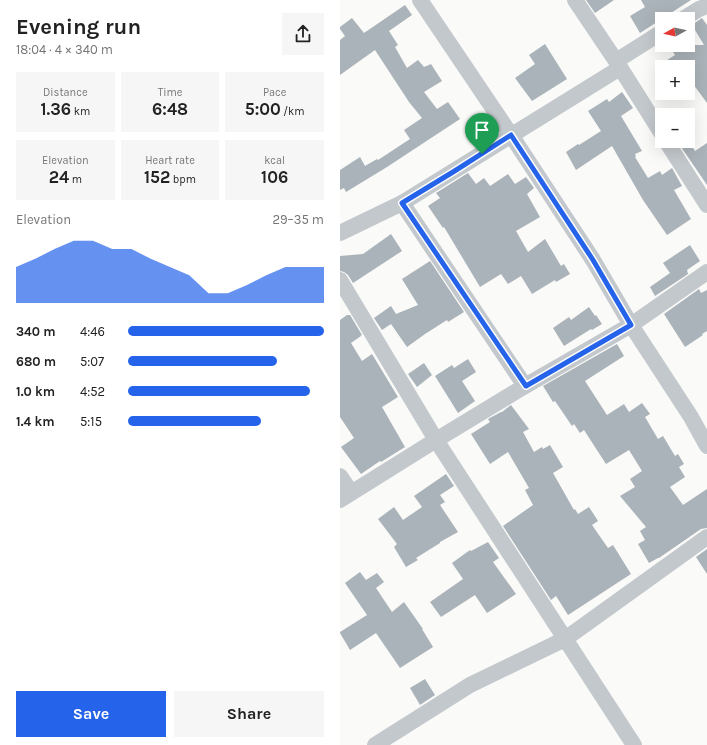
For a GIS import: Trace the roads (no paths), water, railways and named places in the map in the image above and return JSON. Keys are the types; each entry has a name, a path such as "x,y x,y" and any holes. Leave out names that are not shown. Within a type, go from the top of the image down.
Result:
{"street":[{"path":"420,0 593,260 631,325 691,418 707,446"},
{"path":"575,0 655,123"},
{"path":"692,12 700,5"},
{"path":"340,233 402,203 453,172 618,64 655,37"},
{"path":"670,148 707,205"},
{"path":"402,203 526,386"},
{"path":"340,476 345,496 526,386 631,325 707,272"},
{"path":"340,280 436,440 634,745"},
{"path":"375,745 470,685 565,639 707,537"}]}
